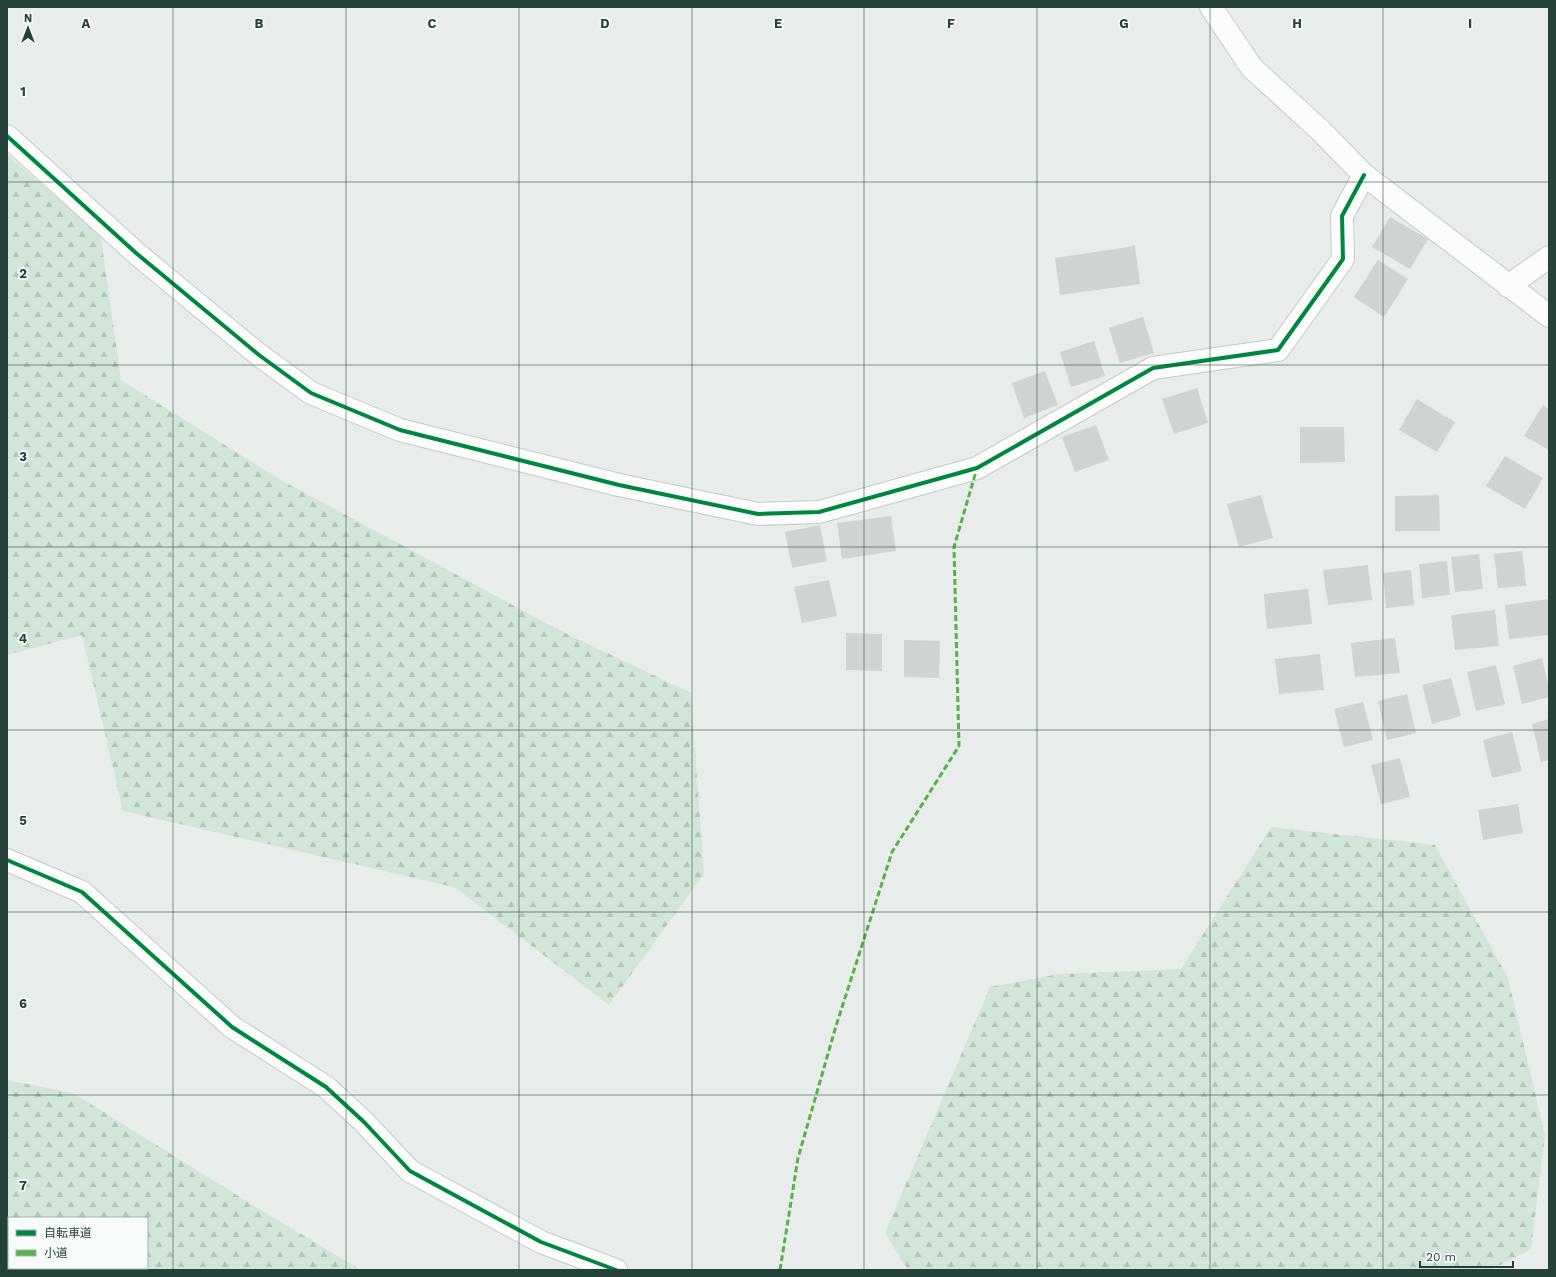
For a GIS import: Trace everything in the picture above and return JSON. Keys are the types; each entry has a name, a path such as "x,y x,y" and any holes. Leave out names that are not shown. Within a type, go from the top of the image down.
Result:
{"street":[{"path":"1211,7 1252,68 1320,130 1364,176 1549,316"},
{"path":"7,136 136,253 258,355 312,393 400,430 618,486 758,514 819,512 977,468 1154,368 1278,350 1343,259 1342,216 1364,176"},
{"path":"1508,286 1549,257"},
{"path":"7,860 82,892 232,1027 326,1087 364,1122 410,1171 542,1242 616,1270"}],"green space":[{"path":"7,155 61,201 98,217 121,380 281,480 559,630 691,693 704,874 609,1005 454,887 123,811 82,635 7,655"},
{"path":"1271,827 1435,845 1508,978 1545,1136 1531,1249 1491,1270 908,1270 885,1233 990,987 1059,974 1181,969"},
{"path":"7,1080 73,1093 256,1207 361,1270 7,1270"}],"building":[{"path":"1390,217 1428,239 1410,269 1372,247"},
{"path":"1135,246 1140,284 1060,295 1055,258"},
{"path":"1378,260 1408,279 1384,317 1354,297"},
{"path":"1143,317 1154,353 1120,363 1109,328"},
{"path":"1094,341 1105,376 1071,387 1060,352"},
{"path":"1045,371 1058,405 1024,418 1012,383"},
{"path":"1197,388 1208,423 1174,434 1162,399"},
{"path":"1417,399 1455,422 1437,452 1399,430"},
{"path":"1543,405 1549,409 1549,450 1524,436"},
{"path":"1096,425 1109,460 1075,472 1062,437"},
{"path":"1300,427 1344,427 1345,462 1300,463"},
{"path":"1505,456 1543,478 1525,509 1486,486"},
{"path":"1261,495 1273,538 1239,547 1227,504"},
{"path":"1439,495 1440,531 1395,531 1395,496"},
{"path":"891,516 896,551 842,559 837,523"},
{"path":"820,525 827,561 792,568 785,532"},
{"path":"1522,551 1526,586 1498,588 1494,554"},
{"path":"1479,554 1483,589 1455,592 1451,557"},
{"path":"1447,561 1450,595 1422,598 1419,564"},
{"path":"1368,565 1372,600 1328,605 1323,570"},
{"path":"1411,570 1414,605 1386,608 1383,573"},
{"path":"829,580 837,616 802,623 794,587"},
{"path":"1308,589 1312,624 1267,629 1264,594"},
{"path":"1549,599 1549,635 1509,639 1505,605"},
{"path":"1495,610 1499,646 1455,650 1451,615"},
{"path":"846,633 882,634 882,671 846,670"},
{"path":"1395,638 1400,673 1355,677 1351,643"},
{"path":"904,640 940,641 939,678 904,677"},
{"path":"1320,654 1324,690 1279,694 1275,659"},
{"path":"1542,658 1549,688 1549,697 1522,704 1513,666"},
{"path":"1496,665 1505,704 1476,711 1467,672"},
{"path":"1451,678 1461,716 1432,724 1422,685"},
{"path":"1407,694 1416,733 1387,740 1378,701"},
{"path":"1363,702 1373,740 1344,747 1334,709"},
{"path":"1549,719 1549,760 1541,762 1532,724"},
{"path":"1512,732 1522,771 1492,778 1483,740"},
{"path":"1400,758 1410,797 1381,804 1371,765"},
{"path":"1518,804 1523,833 1483,840 1478,810"}],"marked path":[{"path":"780,1270 798,1158 836,1026 892,852 959,746 954,547 977,468"}],"cycle path":[{"path":"7,136 136,253 259,355 311,393 400,430 619,485 758,514 819,512 977,468 1153,368 1278,350 1343,259 1342,216 1364,175"},
{"path":"7,860 82,892 232,1027 326,1087 364,1122 410,1171 541,1242 616,1270"}]}
